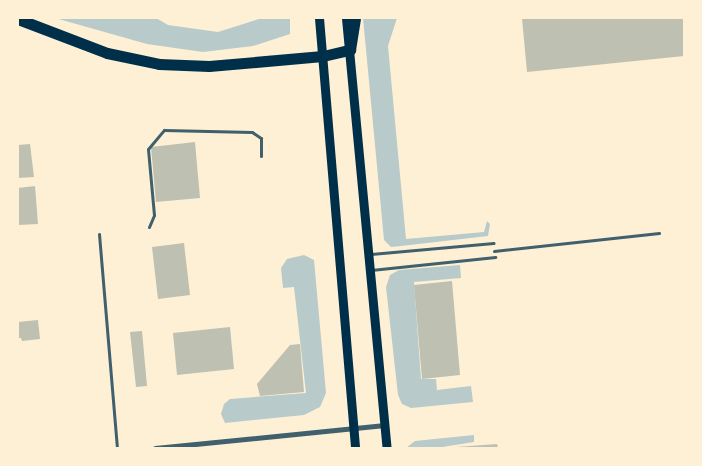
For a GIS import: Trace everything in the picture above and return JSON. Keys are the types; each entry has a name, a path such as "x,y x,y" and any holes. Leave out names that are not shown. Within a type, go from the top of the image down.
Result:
{"highway":[{"path":"18,19 99,51 159,64 209,66 323,56 350,50 355,18"}],"main road":[{"path":"319,18 355,448"},
{"path":"346,18 387,448"}],"street":[{"path":"155,448 385,425"}],"lane":[{"path":"149,228 154,215 148,149 164,130 252,132 261,138 261,156"},
{"path":"494,251 659,233"},
{"path":"99,234 117,448"},
{"path":"369,254 494,243"},
{"path":"370,270 495,257"}],"shaded area":[{"path":"55,18 156,18 168,25 218,32 262,18 290,18 290,34 253,46 203,52 147,44"},
{"path":"363,18 397,18 388,46 406,239 484,232 487,221 490,224 488,236 391,247 384,240"},
{"path":"304,255 314,260 326,393 320,407 304,415 225,423 221,414 224,404 230,399 306,393 294,287 283,288 281,268 287,259"},
{"path":"460,265 461,278 414,282 421,379 436,379 437,390 471,386 473,402 411,408 402,404 398,395 386,287 390,275 399,270"},
{"path":"474,435 474,442 436,448 406,448 415,441"}],"building":[{"path":"522,18 684,18 684,56 527,72"},
{"path":"195,142 200,198 156,202 151,147"},
{"path":"30,144 34,177 18,178 18,145"},
{"path":"35,186 38,224 18,225 18,188"},
{"path":"184,243 190,295 158,299 152,247"},
{"path":"452,281 460,375 422,379 414,285"},
{"path":"38,320 40,339 22,341 21,338 18,338 18,322"},
{"path":"230,327 234,369 177,375 173,333"},
{"path":"142,331 147,386 136,387 130,332"},
{"path":"300,344 304,392 260,396 257,384 290,345"},
{"path":"497,444 498,448 456,448 456,447"}]}
